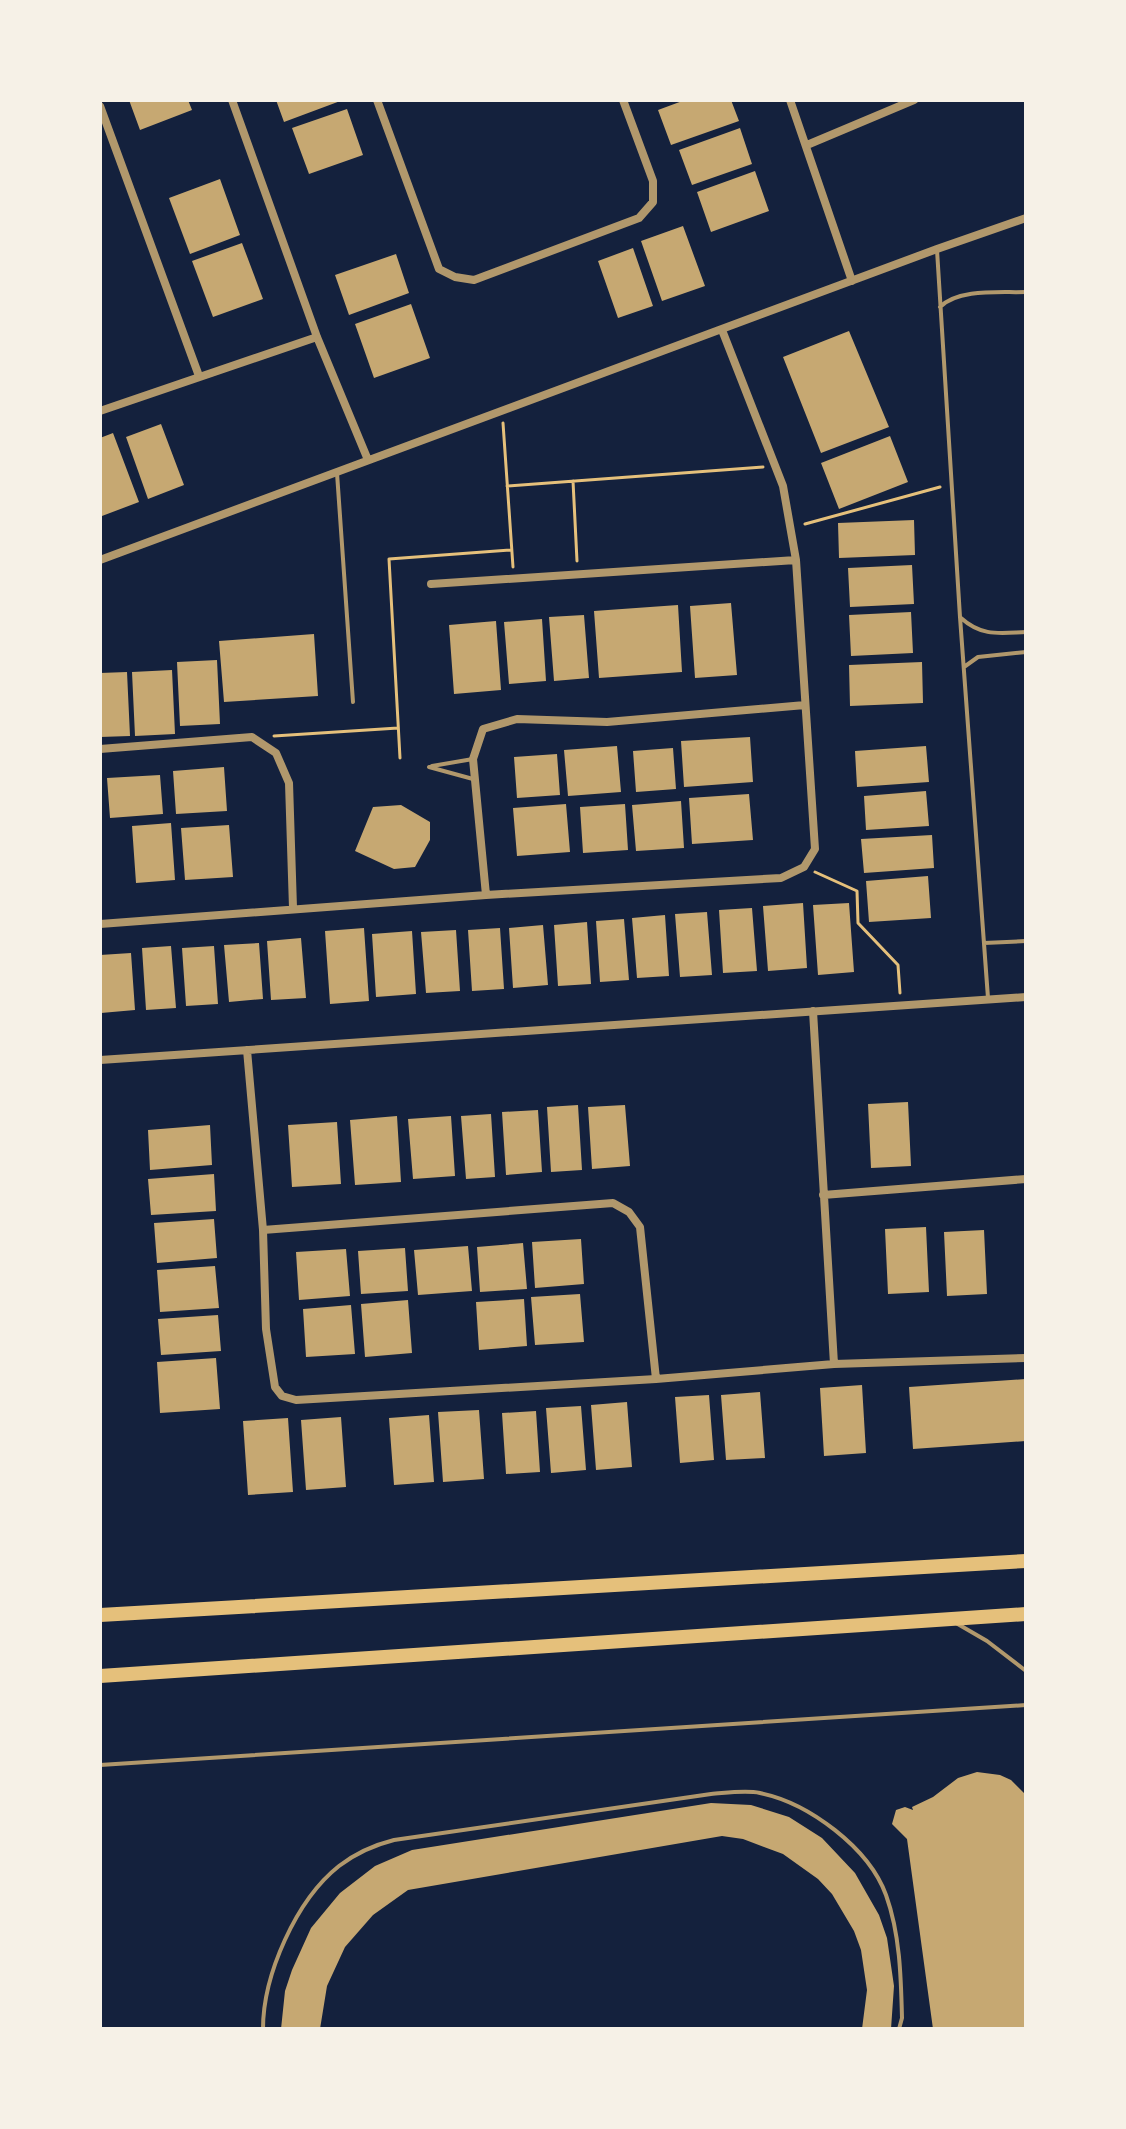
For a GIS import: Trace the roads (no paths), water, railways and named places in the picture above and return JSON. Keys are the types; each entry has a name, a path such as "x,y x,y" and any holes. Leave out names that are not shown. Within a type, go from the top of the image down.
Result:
{"main road":[{"path":"100,1615 1026,1561"},
{"path":"100,1676 1026,1614"}],"street":[{"path":"232,100 317,337 368,460"},
{"path":"377,100 439,269 455,277 474,280 639,218 653,202 653,181 623,100"},
{"path":"790,100 852,281"},
{"path":"807,145 914,100"},
{"path":"100,106 199,376"},
{"path":"100,560 1026,218"},
{"path":"100,924 293,908 781,878 804,867 815,849 796,560 783,486 722,330"},
{"path":"100,411 317,337"},
{"path":"431,584 796,560"},
{"path":"486,895 473,759 483,729 517,719 607,722 805,705"},
{"path":"100,749 252,737 276,753 289,783 293,908"},
{"path":"100,1060 1026,997"},
{"path":"813,1011 834,1364"},
{"path":"247,1050 263,1230 266,1329 275,1387 282,1396 296,1400 656,1379 834,1364 1026,1358"},
{"path":"823,1195 1026,1179"},
{"path":"263,1230 613,1203 629,1212 640,1227 656,1379"}],"lane":[{"path":"937,249 988,998"},
{"path":"940,307 952,298 963,296 1026,292"},
{"path":"337,471 353,702"},
{"path":"960,617 987,634 1026,632"},
{"path":"964,668 978,657 1026,652"},
{"path":"473,759 429,767 475,779"},
{"path":"984,943 1026,941"},
{"path":"947,1618 987,1641 1026,1671"},
{"path":"100,1765 1026,1705"},
{"path":"263,2029 265,2001 277,1956 306,1904 337,1867 364,1850 394,1840 711,1794 756,1792 775,1797 819,1820 855,1847 871,1866 886,1895 897,1939 902,2018 899,2029"}]}
